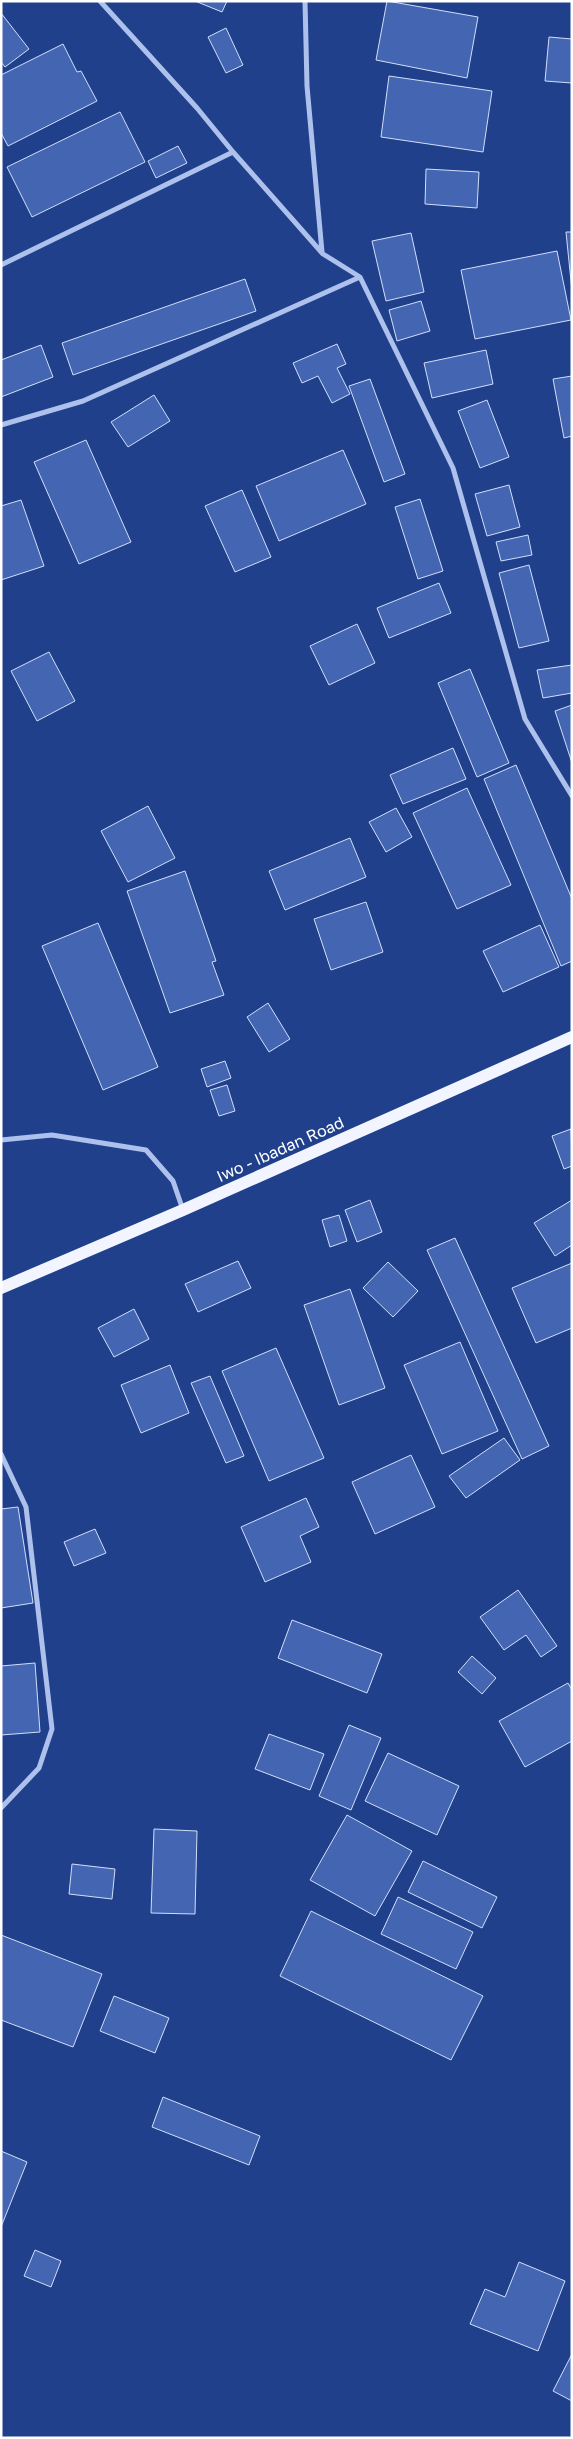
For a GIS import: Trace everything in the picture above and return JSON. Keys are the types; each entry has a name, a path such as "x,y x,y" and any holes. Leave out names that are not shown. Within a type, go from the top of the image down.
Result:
{"main road":[{"name":"Iwo - Ibadan Road","path":"1,1288 183,1210 572,1037"}],"street":[{"path":"100,1 197,108 232,152 323,254 360,277 453,468 526,719 572,796"},
{"path":"305,1 307,86 323,254"},
{"path":"1,265 232,152"},
{"path":"1,425 84,401 360,277"},
{"path":"1,1140 52,1135 146,1150 173,1181 183,1210"},
{"path":"1,1454 26,1507 52,1729 39,1768 1,1808"}],"building":[{"path":"195,1 227,1 222,12"},
{"path":"387,1 478,17 467,78 376,60"},
{"path":"1,13 29,49 5,67 1,62"},
{"path":"226,28 243,65 226,73 208,37"},
{"path":"549,37 572,39 572,83 545,81"},
{"path":"63,44 77,72 81,71 97,101 8,146 1,133 1,75"},
{"path":"389,76 492,91 483,152 381,137"},
{"path":"120,112 145,162 32,217 7,167"},
{"path":"178,146 187,163 156,178 148,161"},
{"path":"426,169 479,172 477,208 425,204"},
{"path":"566,232 572,232 572,291"},
{"path":"411,233 424,292 386,301 372,241"},
{"path":"557,251 571,320 475,339 461,270"},
{"path":"245,279 256,311 73,375 62,343"},
{"path":"421,301 430,331 397,341 389,310"},
{"path":"337,344 346,364 337,368 350,394 332,403 318,376 302,383 293,363"},
{"path":"41,345 53,377 1,397 1,360"},
{"path":"486,350 493,384 432,398 424,363"},
{"path":"572,376 572,436 564,438 553,379"},
{"path":"370,379 405,474 384,482 349,386"},
{"path":"154,395 170,421 128,447 111,422"},
{"path":"487,400 509,457 480,468 458,411"},
{"path":"86,440 131,542 79,564 34,462"},
{"path":"343,450 366,504 279,541 256,486"},
{"path":"509,485 520,527 487,536 475,494"},
{"path":"242,490 271,557 235,572 205,506"},
{"path":"420,499 443,571 418,579 395,507"},
{"path":"21,500 44,566 1,580 1,506"},
{"path":"528,535 532,555 501,561 496,542"},
{"path":"529,565 549,641 519,648 499,573"},
{"path":"439,583 451,613 389,638 377,608"},
{"path":"357,624 375,663 329,685 310,646"},
{"path":"49,652 75,701 37,721 11,671"},
{"path":"572,665 572,693 543,698 537,670"},
{"path":"470,669 509,763 477,777 438,683"},
{"path":"572,705 572,763 555,711"},
{"path":"453,748 466,779 403,804 390,775"},
{"path":"516,765 572,899 572,961 561,966 484,779"},
{"path":"467,788 511,885 457,909 413,813"},
{"path":"148,806 175,858 128,882 101,831"},
{"path":"396,808 412,837 386,852 369,822"},
{"path":"350,838 366,877 285,910 269,871"},
{"path":"185,871 216,961 212,962 224,995 170,1013 127,891"},
{"path":"366,902 383,952 331,970 314,919"},
{"path":"98,923 158,1067 103,1090 42,946"},
{"path":"540,925 559,967 503,992 483,951"},
{"path":"268,1003 290,1039 269,1052 247,1017"},
{"path":"225,1061 231,1078 207,1087 201,1069"},
{"path":"227,1085 235,1111 219,1116 210,1090"},
{"path":"571,1129 572,1166 564,1169 552,1136"},
{"path":"370,1200 382,1232 357,1242 345,1210"},
{"path":"572,1200 572,1245 555,1256 534,1223"},
{"path":"339,1215 347,1241 330,1247 322,1220"},
{"path":"455,1238 549,1446 522,1459 427,1250"},
{"path":"238,1261 251,1288 198,1312 185,1284"},
{"path":"388,1262 418,1291 393,1317 363,1288"},
{"path":"572,1263 572,1328 536,1343 512,1288"},
{"path":"350,1289 385,1388 339,1405 304,1305"},
{"path":"134,1309 149,1339 114,1357 98,1328"},
{"path":"460,1342 498,1431 442,1454 404,1365"},
{"path":"276,1348 324,1458 269,1481 222,1371"},
{"path":"170,1365 189,1413 141,1433 121,1385"},
{"path":"210,1376 244,1456 226,1463 191,1383"},
{"path":"504,1438 520,1460 466,1498 449,1476"},
{"path":"411,1455 435,1507 375,1534 352,1482"},
{"path":"306,1498 319,1527 300,1536 311,1562 265,1582 241,1527"},
{"path":"18,1507 33,1603 1,1608 1,1509"},
{"path":"95,1529 106,1553 74,1566 64,1542"},
{"path":"518,1590 557,1646 541,1657 526,1635 504,1650 480,1617"},
{"path":"292,1620 382,1654 367,1693 278,1658"},
{"path":"472,1656 496,1678 482,1694 458,1672"},
{"path":"35,1663 40,1732 1,1735 1,1666"},
{"path":"568,1683 572,1690 572,1741 525,1767 499,1721"},
{"path":"349,1725 381,1738 351,1810 319,1796"},
{"path":"269,1734 324,1754 310,1790 255,1769"},
{"path":"388,1753 459,1786 437,1835 365,1801"},
{"path":"347,1815 412,1851 375,1916 310,1880"},
{"path":"154,1829 197,1831 195,1914 151,1913"},
{"path":"423,1861 497,1897 482,1928 408,1892"},
{"path":"72,1864 115,1869 112,1899 69,1894"},
{"path":"398,1897 473,1932 456,1969 381,1934"},
{"path":"311,1911 483,1996 451,2060 280,1976"},
{"path":"1,1935 102,1974 73,2047 1,2020"},
{"path":"114,1996 169,2018 155,2053 100,2031"},
{"path":"163,2097 260,2136 249,2165 152,2127"},
{"path":"1,2151 27,2162 1,2227"},
{"path":"35,2250 61,2261 51,2287 24,2276"},
{"path":"519,2262 565,2281 538,2351 470,2324 485,2289 505,2297"},
{"path":"572,2354 572,2401 553,2391"}]}
